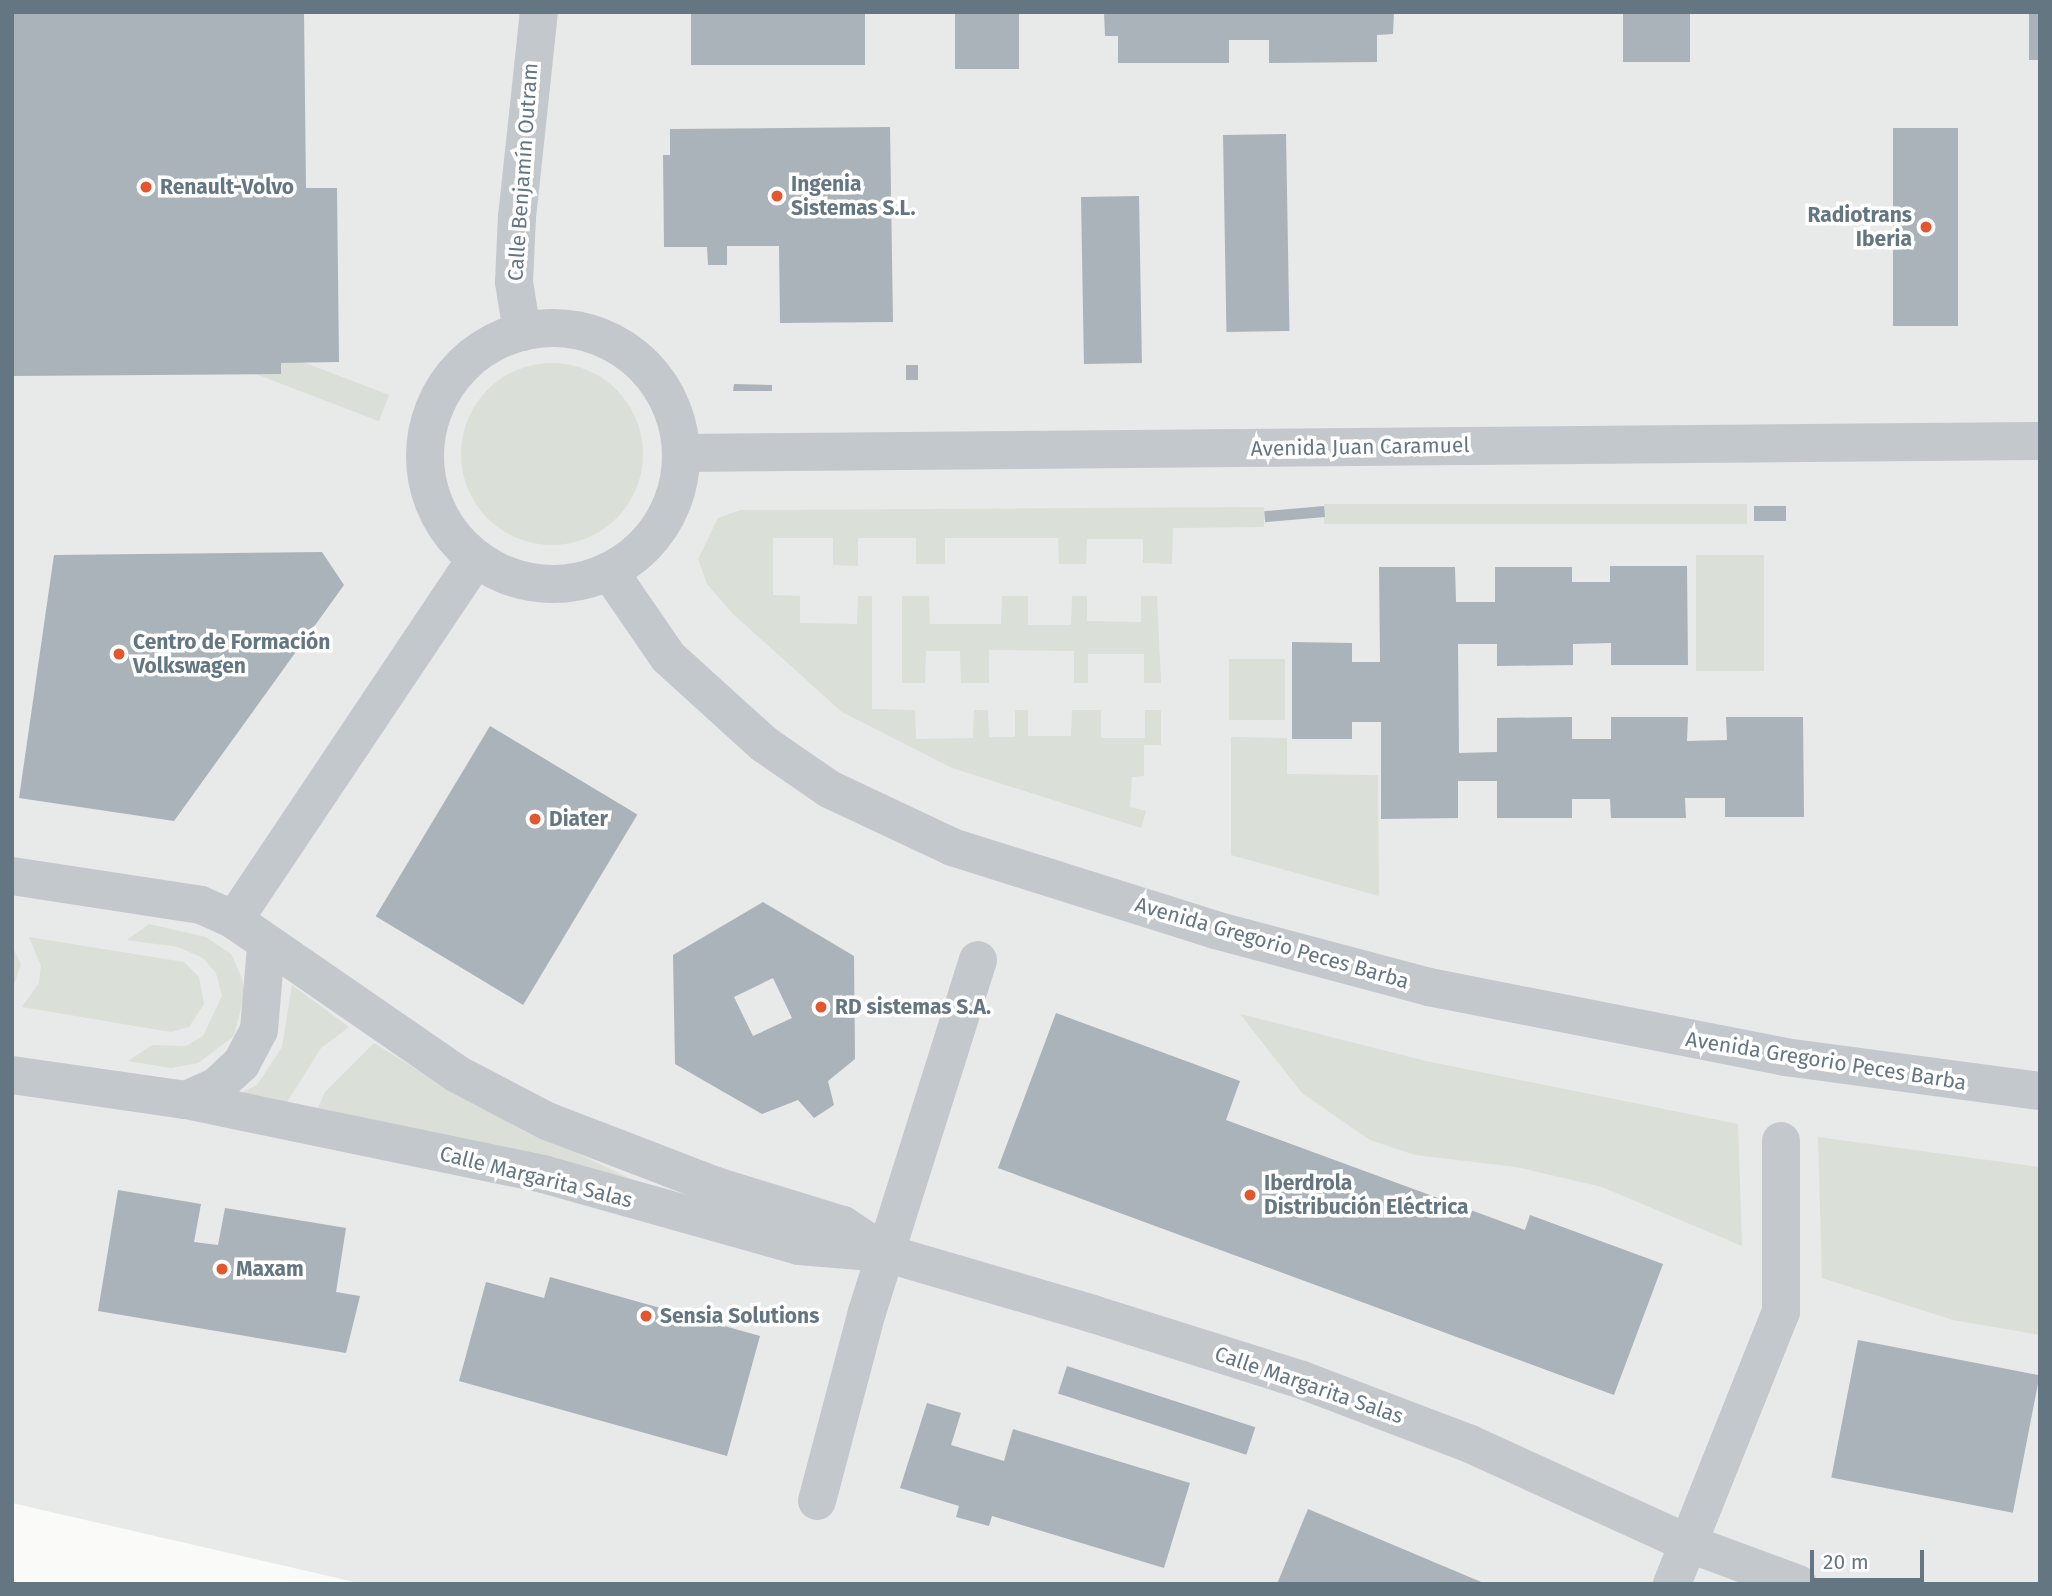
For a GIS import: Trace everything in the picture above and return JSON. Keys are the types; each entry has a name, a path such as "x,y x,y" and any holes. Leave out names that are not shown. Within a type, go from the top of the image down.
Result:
{"street":[{"name":"Calle Benjamín Outram","path":"522,332 514,282 517,217 539,12"},
{"path":"560,328 597,336 631,354 669,404 681,453 663,523 609,571 555,584 527,582 477,559 453,537 429,489 424,447 430,415 466,361 522,332 560,328"},
{"name":"Avenida Juan Caramuel","path":"681,453 2040,441"},
{"path":"234,920 477,559"},
{"name":"Avenida Gregorio Peces Barba","path":"609,571 668,657 764,744 828,789 952,847 1215,930 1429,987 1785,1057 2040,1091"},
{"name":"Calle Margarita Salas","path":"12,876 174,899 234,920 266,946 446,1067 547,1121 716,1186 843,1225 885,1253"},
{"path":"187,1100 241,1065 259,1030 266,946"},
{"path":"817,1501 885,1253 978,960"},
{"name":"Calle Margarita Salas","path":"12,1074 187,1100 543,1174 799,1246 885,1253 1302,1380 1468,1443 1704,1549 1798,1584"},
{"path":"1672,1584 1704,1549 1781,1312 1781,1141"},
{"name":"Calle Margarita Salas","path":"1704,1549 1762,1584"}],"shaded area":[{"path":"12,12 2040,12 2040,1584 363,1584 12,1503"},
{"path":"37,260 389,395 379,421 27,286"},
{"path":"552,363 587,370 616,390 636,419 643,454 636,489 616,518 587,538 552,545 517,538 488,518 468,489 461,454 468,419 488,390 517,370"},
{"path":"1324,504 1747,504 1747,524 1324,524"},
{"path":"1264,507 1264,527 1173,528 1172,564 1143,563 1143,539 1087,539 1086,564 1059,564 1058,538 945,538 945,564 916,564 916,538 858,538 858,566 833,565 833,538 773,538 773,595 800,596 800,623 857,624 858,596 872,596 872,709 915,710 916,739 973,738 974,710 988,710 989,737 1015,737 1015,710 1028,710 1028,736 1071,736 1072,710 1101,710 1101,738 1145,738 1145,710 1161,710 1161,745 1144,745 1144,776 1132,777 1130,807 1146,811 1141,828 952,768 842,712 733,614 707,584 698,559 718,518 741,510"},
{"path":"1696,555 1764,555 1764,671 1696,671"},
{"path":"902,596 929,596 930,624 1001,624 1002,596 1028,596 1028,625 1071,625 1072,596 1087,596 1087,621 1141,622 1141,596 1157,596 1161,683 1144,683 1144,654 1088,654 1088,683 1074,683 1074,651 989,650 989,683 961,683 960,651 926,651 925,683 902,683"},
{"path":"1229,659 1285,659 1285,720 1229,720"},
{"path":"1231,737 1287,738 1287,774 1378,775 1379,896 1231,855"},
{"path":"149,924 206,937 231,954 241,976 245,991 234,1036 198,1063 171,1068 128,1061 152,1045 186,1046 203,1036 222,996 216,973 203,958 178,947 127,940"},
{"path":"29,937 184,962 199,977 204,1004 189,1027 171,1032 22,1007 39,983 41,966"},
{"path":"12,946 21,964 12,991"},
{"path":"292,985 349,1027 321,1048 287,1102 239,1094 257,1085 282,1047"},
{"path":"1240,1014 1426,1061 1738,1124 1742,1246 1602,1187 1516,1167 1415,1155 1370,1140 1302,1093"},
{"path":"374,1043 471,1103 629,1178 318,1108 325,1092"},
{"path":"1818,1137 2040,1167 2040,1335 1953,1320 1822,1278"}],"building":[{"name":"Renault-Volvo","path":"12,12 304,12 306,188 337,188 339,362 281,363 281,374 12,376"},
{"path":"691,12 865,12 865,65 691,65"},
{"path":"955,12 1019,12 1019,69 955,69"},
{"path":"1104,12 1394,12 1393,34 1377,35 1377,62 1269,63 1269,40 1229,40 1229,63 1118,63 1118,36 1105,36"},
{"path":"1623,12 1690,12 1690,62 1623,62"},
{"path":"2029,12 2040,12 2040,60 2029,60"},
{"name":"Ingenia Sistemas S.L.","path":"890,127 893,322 780,323 779,246 727,246 727,265 708,265 707,247 664,247 663,155 670,155 670,129"},
{"name":"Radiotrans Iberia","path":"1893,128 1958,128 1958,326 1893,326"},
{"path":"1286,134 1289,331 1226,332 1223,135"},
{"path":"1139,196 1142,363 1084,364 1081,197"},
{"path":"906,365 918,365 918,380 906,380"},
{"path":"734,384 772,385 772,391 733,391"},
{"path":"1324,506 1325,517 1265,522 1264,511"},
{"path":"1754,506 1786,506 1786,521 1754,521"},
{"name":"Centro de Formación Volkswagen","path":"322,552 344,585 174,821 19,798 54,555"},
{"path":"1610,566 1687,566 1688,665 1611,665 1611,643 1573,644 1573,665 1497,666 1497,644 1458,644 1459,753 1497,752 1497,718 1572,717 1572,739 1611,739 1611,717 1688,717 1687,741 1727,740 1726,717 1803,717 1804,817 1725,817 1725,798 1685,798 1686,818 1611,818 1610,799 1572,799 1572,818 1497,818 1497,781 1458,781 1458,818 1381,819 1381,722 1352,722 1352,739 1292,739 1292,642 1352,643 1352,662 1380,662 1379,567 1455,567 1456,602 1495,602 1495,567 1572,567 1572,582 1610,582"},
{"path":"490,726 637,815 523,1005 376,916"},
{"name":"RD sistemas S.A.","path":"763,902 854,956 855,1059 828,1081 834,1105 814,1118 798,1100 762,1114 675,1064 673,955","holes":["773,978 792,1018 753,1036 734,997"]},
{"name":"Iberdrola Distribución Eléctrica","path":"1056,1013 1240,1081 1226,1120 1525,1230 1530,1215 1663,1264 1614,1395 998,1168"},
{"name":"Maxam","path":"118,1190 201,1204 194,1242 218,1245 225,1208 346,1228 336,1292 360,1296 346,1353 98,1311"},
{"path":"550,1277 760,1336 727,1456 459,1381 486,1282 544,1298"},
{"path":"1858,1340 2040,1375 2013,1513 1831,1477"},
{"path":"1067,1366 1255,1427 1246,1455 1058,1394"},
{"path":"927,1403 961,1413 951,1445 1004,1461 1013,1429 1190,1483 1164,1568 992,1516 989,1526 956,1517 959,1506 900,1488"},
{"path":"1308,1509 1486,1584 1277,1584"}],"place":[{"name":"Renault-Volvo","path":"146,187"},
{"name":"Ingenia Sistemas S.L.","path":"777,196"},
{"name":"Radiotrans Iberia","path":"1926,227"},
{"name":"Centro de Formación Volkswagen","path":"119,654"},
{"name":"Diater","path":"535,819"},
{"name":"RD sistemas S.A.","path":"821,1007"},
{"name":"Iberdrola Distribución Eléctrica","path":"1250,1195"},
{"name":"Maxam","path":"222,1269"},
{"name":"Sensia Solutions","path":"646,1316"}]}
